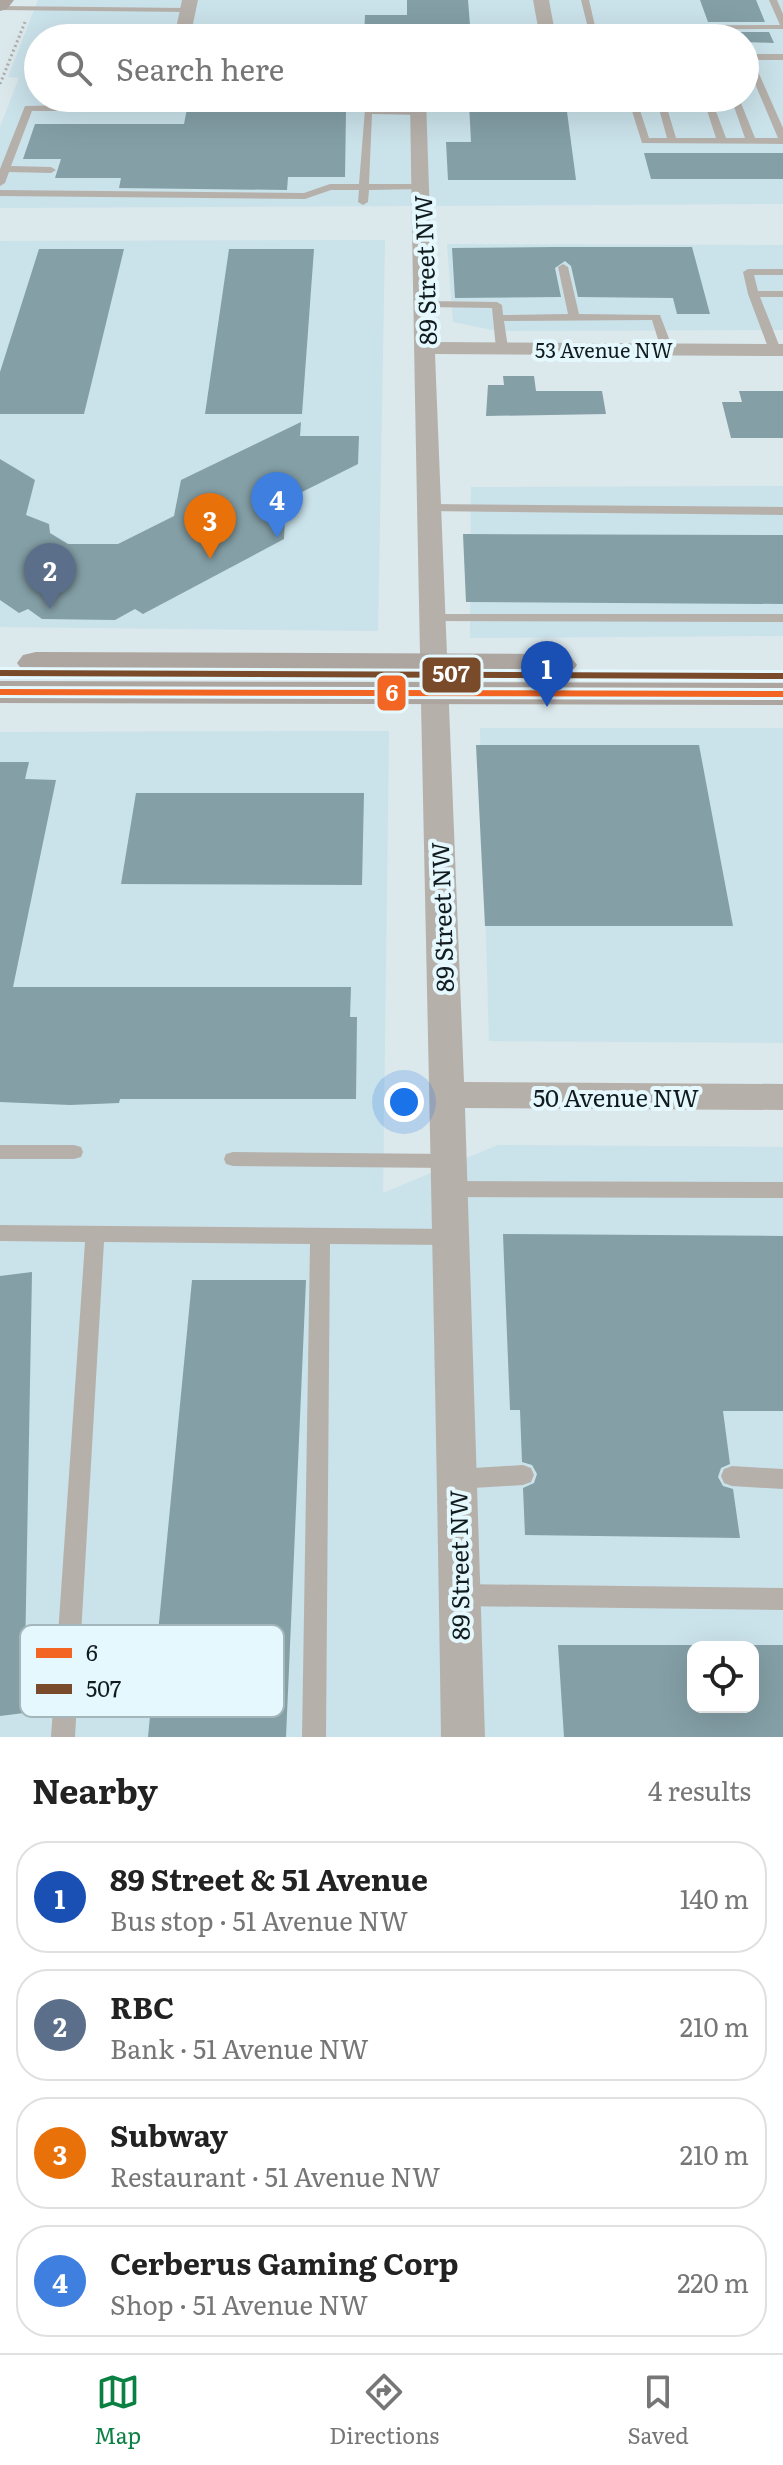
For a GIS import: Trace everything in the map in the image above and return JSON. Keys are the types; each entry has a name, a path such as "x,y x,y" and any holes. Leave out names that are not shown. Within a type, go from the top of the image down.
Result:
{"main road":[{"path":"0,663 783,694"},
{"path":"0,692 783,666"}],"street":[{"path":"541,0 545,24"},
{"name":"89 Street NW","path":"418,112 432,679 448,1095 457,1595 463,1737"},
{"name":"53 Avenue NW","path":"426,348 779,350"},
{"name":"50 Avenue NW","path":"448,1095 783,1097"}],"lane":[{"path":"585,0 591,24"},
{"path":"759,26 783,25 773,0"},
{"path":"1,5 31,8 189,5"},
{"path":"759,57 783,57"},
{"path":"636,112 645,141 783,140 759,85"},
{"path":"0,183 26,112"},
{"path":"363,202 368,112"},
{"path":"664,112 672,141"},
{"path":"712,112 722,141"},
{"path":"740,112 751,141"},
{"path":"5,169 51,170"},
{"path":"0,193 305,196 330,187 421,187"},
{"path":"563,267 574,317"},
{"path":"779,350 753,294 748,272 783,272"},
{"path":"753,294 783,294"},
{"path":"424,304 497,305 502,348"},
{"path":"498,318 656,317 667,349"},
{"path":"429,508 783,511"},
{"path":"431,618 783,618"},
{"path":"0,1152 74,1152"},
{"path":"233,1159 450,1175 783,1190"},
{"path":"0,1233 449,1237"},
{"path":"70,1625 95,1236"},
{"path":"314,1737 320,1238"},
{"path":"457,1479 523,1475"},
{"path":"732,1476 783,1479"},
{"path":"457,1595 783,1599"},
{"path":"63,1737 64,1717"}],"path":[{"path":"24,24 31,8"},
{"path":"0,84 24,25"}],"shaded area":[{"path":"38,0 783,0 783,204 0,208 0,127 19,78 8,77 24,36 24,112 759,112 759,24 29,24"},
{"path":"385,240 378,631 0,627 0,241"},
{"path":"447,244 783,245 783,330 497,331 453,322"},
{"path":"783,486 783,636 470,638 471,487"},
{"path":"480,728 783,728 783,1043 489,1041"},
{"path":"389,731 383,1193 498,1145 783,1147 783,1737 0,1737 0,732"}],"building":[{"path":"407,0 468,0 470,24 365,24 365,15 407,15"},
{"path":"700,0 756,0 765,22 708,22"},
{"path":"759,32 769,32 774,43 759,42"},
{"path":"186,112 346,112 345,177 288,177 287,190 119,188 121,178 55,178 61,159 23,159 35,124 184,124"},
{"path":"469,112 567,112 576,180 448,180 446,142 471,142"},
{"path":"644,153 783,153 783,179 651,179"},
{"path":"692,247 710,314 677,314 673,298 578,297 571,266 565,261 555,268 561,297 455,298 452,248"},
{"path":"39,249 124,249 84,414 0,414 0,372"},
{"path":"229,249 314,249 302,414 205,414"},
{"path":"503,376 534,376 536,391 602,391 606,414 486,416 488,385 504,385"},
{"path":"739,391 783,391 783,438 731,438 722,402 742,402"},
{"path":"301,422 300,436 359,436 358,464 286,500 284,539 143,614 135,609 115,620 42,619 28,609 19,613 0,600 0,459 35,480 26,515 49,524 50,533 68,544 118,544 174,516 181,480"},
{"path":"463,534 783,535 783,604 466,602"},
{"path":"476,745 699,745 733,926 485,926"},
{"path":"0,762 29,762 25,779 56,780 13,987 351,987 350,1017 357,1017 356,1099 120,1099 119,1103 70,1105 0,1102"},
{"path":"136,793 364,793 362,885 121,884"},
{"path":"503,1234 783,1236 783,1411 723,1411 730,1464 721,1468 718,1477 723,1486 733,1489 740,1538 525,1535 523,1488 534,1483 537,1474 532,1465 522,1462 520,1410 510,1410"},
{"path":"32,1272 26,1625 20,1625 20,1714 0,1716 0,1276"},
{"path":"192,1280 306,1280 286,1737 148,1737 150,1717 284,1717 284,1625 159,1625"},
{"path":"558,1645 687,1645 687,1713 759,1713 759,1645 783,1645 783,1737 564,1737"}],"transit line":[{"name":"507","path":"0,673 783,676"},
{"name":"6","path":"0,692 783,694"}],"place":[{"name":"Cerberus Gaming Corp","path":"277,538"},
{"name":"Subway","path":"210,559"},
{"name":"RBC","path":"50,609"},
{"name":"89 Street & 51 Avenue","path":"547,707"}]}
